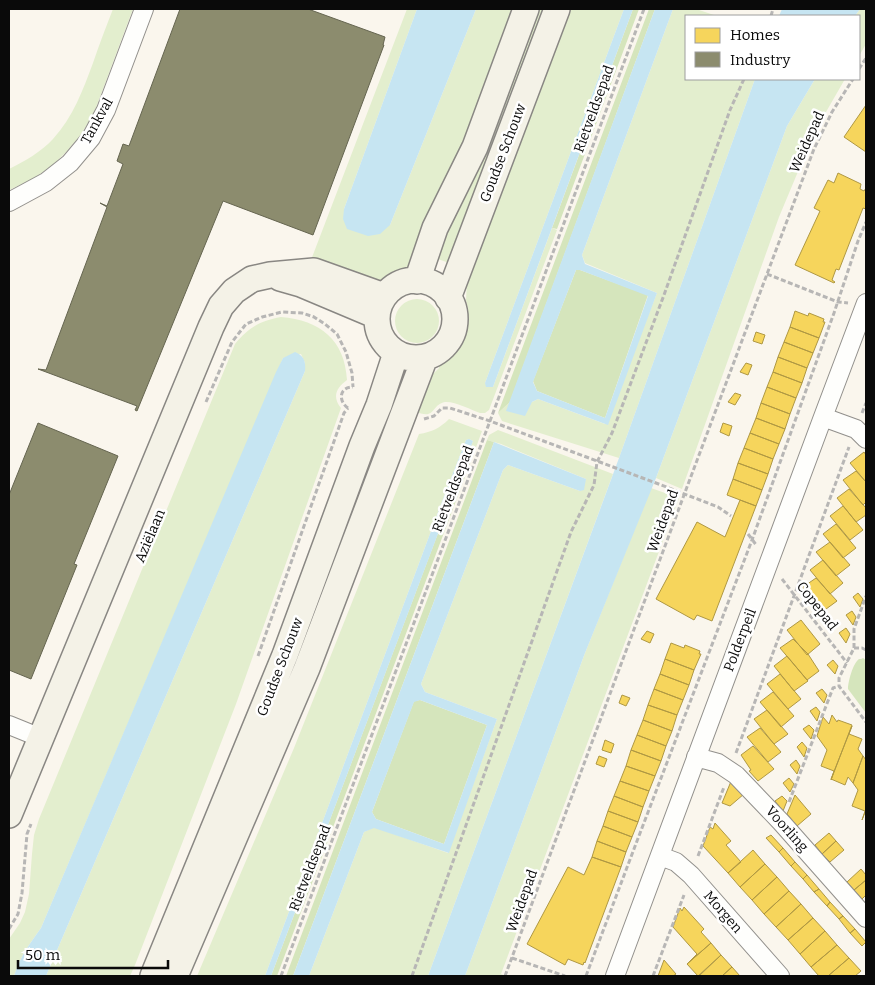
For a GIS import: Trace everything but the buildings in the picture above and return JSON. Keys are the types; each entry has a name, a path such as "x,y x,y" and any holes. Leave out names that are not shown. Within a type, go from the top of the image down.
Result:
{"main road":[{"name":"Goudse Schouw","path":"417,280 435,228 475,147 526,9"},
{"name":"Goudse Schouw","path":"448,298 557,9"},
{"name":"Aziëlaan","path":"9,816 221,306 234,291 252,279 270,275 314,271 381,306"},
{"path":"417,280 435,285 448,298 454,309 455,321 452,334 442,349 425,357 407,358 396,353 386,345 378,329 381,306 389,291 402,283 417,280"},
{"name":"Goudse Schouw","path":"154,976 285,655 379,405 396,353"},
{"name":"Goudse Schouw","path":"175,976 307,668 425,357"}],"street":[{"name":"Tankval","path":"9,202 46,182 70,163 91,138 106,110 144,9"},
{"name":"Polderpeil","path":"615,976 866,304"},
{"path":"823,417 861,434"},
{"path":"9,725 41,738"},
{"name":"Voorling","path":"696,757 718,763 736,775 781,822 866,918"},
{"name":"Morgen","path":"660,856 676,862 691,875 780,976"}],"path":[{"name":"Rietveldsepad","path":"281,976 644,9"},
{"path":"412,976 571,532 594,485 597,462 616,424 730,110 744,80"},
{"name":"Weidepad","path":"506,976 684,494 814,150 832,112 852,80"},
{"path":"586,976 752,540 866,222"},
{"path":"767,274 838,302 866,304"},
{"path":"205,406 232,342 246,324 262,317 282,312 302,313 325,324 337,334 346,352 352,373 353,387 349,387 341,394 341,400 348,408"},
{"path":"653,976 794,594 861,434 866,403"},
{"path":"421,420 434,416 442,408 450,408 656,483 718,507 731,516"},
{"name":"Copepad","path":"769,562 847,663"},
{"path":"866,596 854,629 854,648 839,678 838,686 866,722"},
{"path":"854,648 866,650"},
{"path":"781,822 833,688 838,686"},
{"path":"9,929 18,914 22,893 27,834 34,817"},
{"path":"512,958 565,976"}],"green space":[{"path":"113,9 133,9 94,113 80,136 53,165 33,179 9,190 9,169 48,144 60,131 72,112"},
{"path":"407,9 417,9 344,209 390,225 476,9 515,9 419,254 407,268 396,273 393,278 380,281 357,278 311,260"},
{"path":"535,9 550,9 455,265 432,257"},
{"path":"564,9 624,9 485,383 493,387 552,228 557,230 489,410 485,413 480,413 458,404 445,402 437,406 430,413 421,414 414,411 430,377 439,368 439,363 455,348 464,334 465,316 468,309 466,300 467,283"},
{"path":"633,9 639,9 557,229 552,228"},
{"path":"649,9 655,9 510,402 498,413"},
{"path":"673,9 696,9 714,15 685,15 685,80 755,80 619,458 502,421 498,413 510,402 507,411 538,399 605,424 657,293 585,263 582,255"},
{"path":"860,9 866,9 866,44 860,54 860,15 856,15"},
{"path":"814,80 844,80 815,131 779,217 682,489 656,478 787,126"},
{"path":"576,270 648,295 605,418 537,391 533,381"},
{"path":"413,299 421,299 433,305 439,321 433,337 421,343 413,343 401,337 395,325 395,317 401,305"},
{"path":"281,317 307,322 328,335 336,343 345,366 347,380 340,386 336,396 341,408 236,704 135,965 130,976 46,976 305,371 305,363 301,354 283,358 41,928 22,956 14,976 9,976 9,939 25,912 29,894 34,835 39,819 235,344 255,326"},
{"path":"449,419 482,431 471,461 466,459 473,441 466,440 265,976 197,976 294,748 419,434 436,429"},
{"path":"498,430 613,474 428,976 309,976 364,832 374,827 448,853 497,719 425,692 421,684 503,470 508,465 580,491 586,479 487,440 489,435"},
{"path":"487,440 494,442 293,976 286,976"},
{"path":"466,459 471,461 277,976 271,976"},
{"path":"651,488 679,498 501,974 506,976 465,976 585,653"},
{"path":"863,658 866,660 866,713 848,689 855,664 859,659"},
{"path":"420,700 487,725 444,844 376,819 372,812 414,701"}],"water":[{"path":"417,9 476,9 390,225 380,234 368,236 347,229 343,219 344,209"},
{"path":"624,9 633,9 493,387 486,387 485,383"},
{"path":"655,9 673,9 582,255 585,264 657,293 608,425 538,399 532,402 525,416 506,411","holes":["576,270 648,296 605,418 537,391 533,382"]},
{"path":"782,9 860,9 856,15 779,15"},
{"path":"755,80 814,80 787,126 656,478 585,653 465,976 428,976 619,458"},
{"path":"295,352 304,359 305,371 46,976 14,976 22,956 41,928 276,372 283,358"},
{"path":"466,440 473,441 271,976 265,976 446,491"},
{"path":"494,442 586,479 584,490 580,491 508,465 503,470 421,684 425,692 497,719 449,853 374,828 364,832 309,976 293,976","holes":["420,700 487,725 444,844 376,819 372,812 414,702"]}]}
